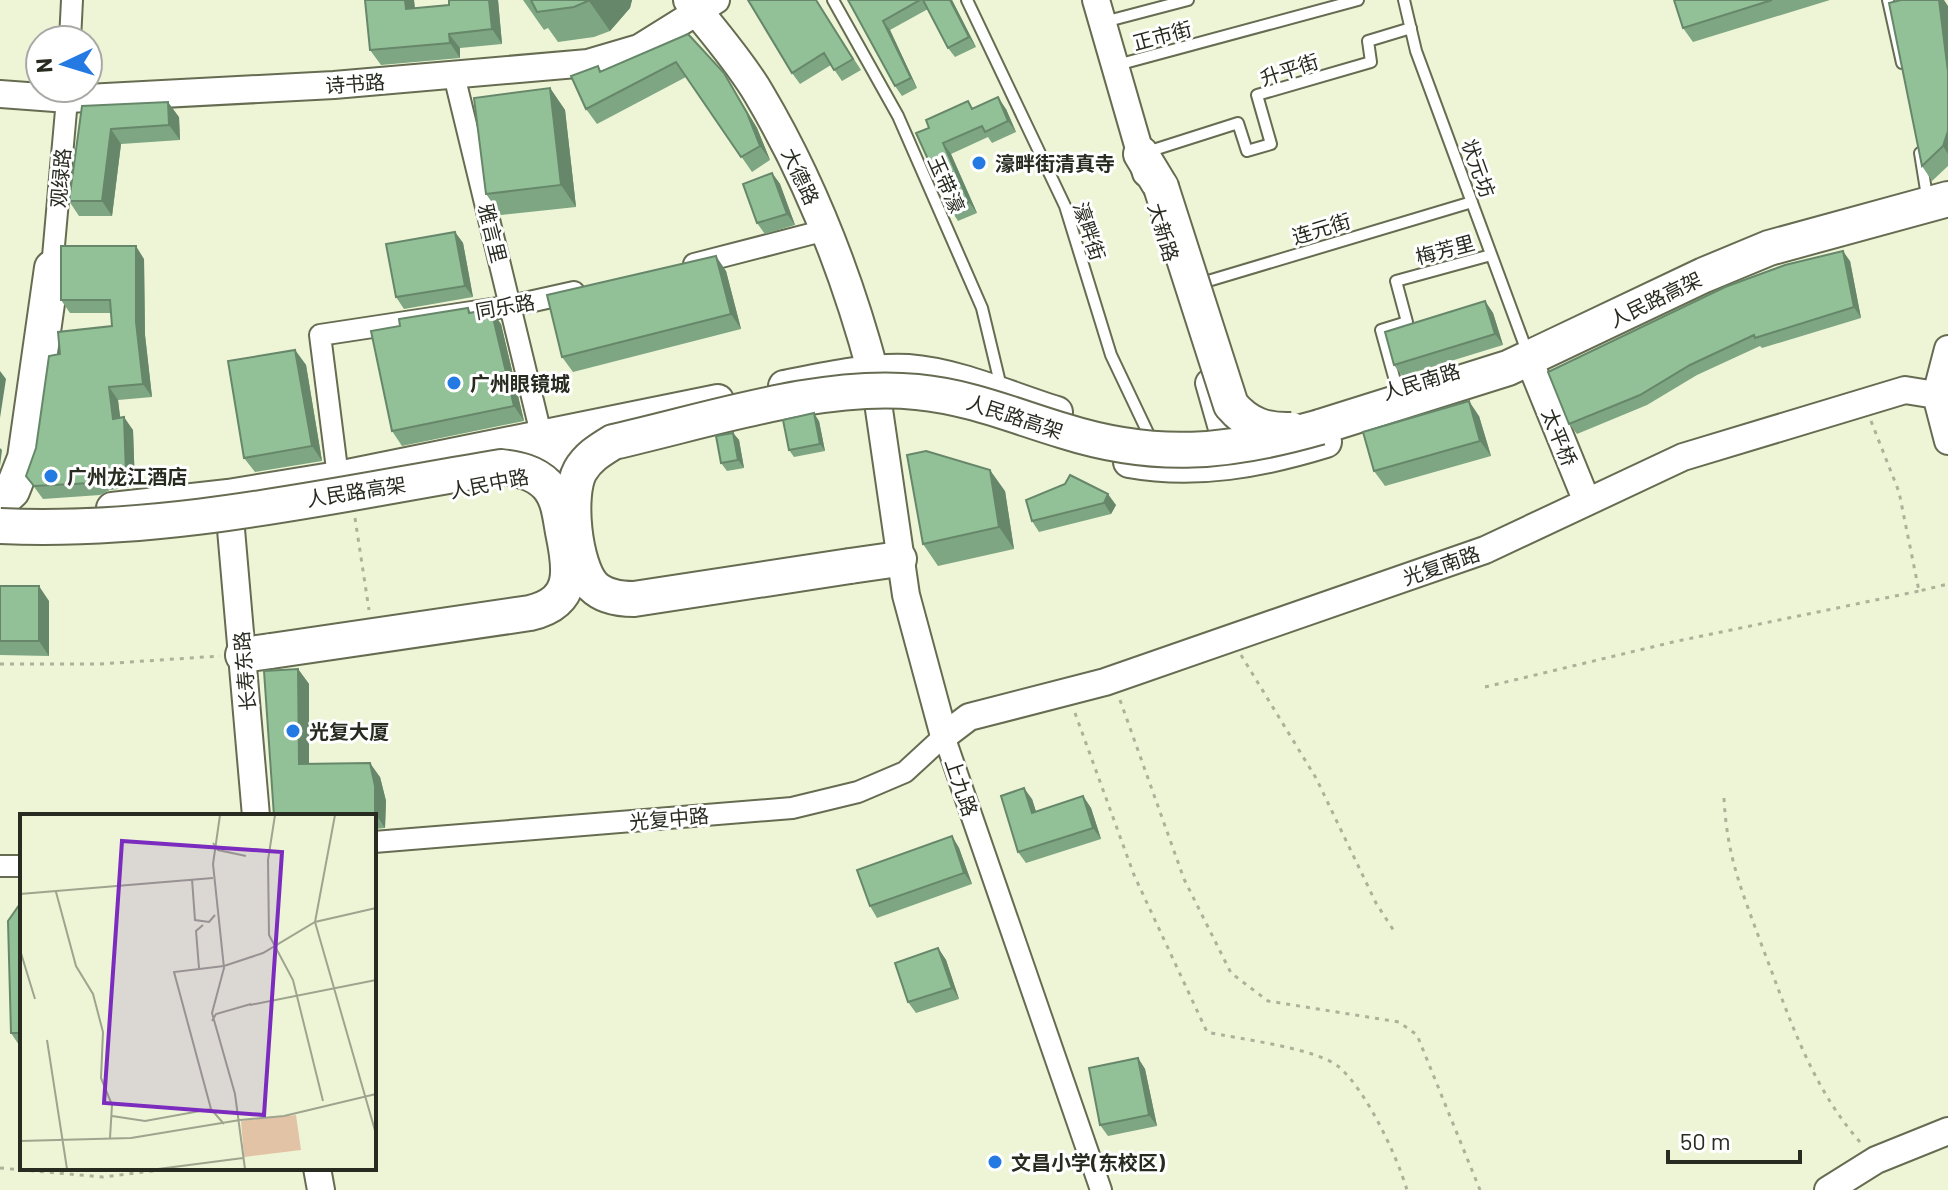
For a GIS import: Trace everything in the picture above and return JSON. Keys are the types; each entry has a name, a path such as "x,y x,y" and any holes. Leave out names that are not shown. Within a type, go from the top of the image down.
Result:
{"main road":[{"name":"大德路","path":"701,4 758,92 826,230 853,303 873,372"},
{"path":"1141,154 1161,187 1231,405 1250,423 1262,428 1320,427"},
{"name":"人民南路","path":"873,372 919,372 1002,393 1099,425 1148,433 1224,434 1397,388 1530,359 1728,250 1802,224 1941,191"},
{"name":"人民路高架","path":"0,526 72,527 206,515 501,467 821,396 867,390 916,392 974,400 1063,431 1152,450 1237,448 1320,427 1508,368 1704,275 1769,248 1941,191"},
{"name":"人民南路","path":"878,404 920,405 963,413 1079,451 1134,463 1178,467 1232,464 1285,454 1376,427 1530,359 1758,267 1948,215"},
{"path":"0,502 12,491 25,458 52,268"},
{"name":"人民中路","path":"0,511 113,508 228,495 542,438 805,381 873,372"},
{"name":"人民中路","path":"0,541 100,541 231,526 353,507 500,482 824,410 878,404"},
{"path":"613,442 582,468 572,496 582,565 592,585 601,592 634,599 899,559"},
{"path":"257,653 530,613 550,606 564,590 569,572 558,504 540,479 501,467"}],"street":[{"path":"71,24 72,0"},
{"name":"诗书路","path":"104,92 454,75 618,57 662,36 701,4"},
{"name":"大新路","path":"1099,11 1232,464"},
{"name":"雅言里","path":"454,75 542,438"},
{"name":"诗书路","path":"0,94 24,94"},
{"name":"观绿路","path":"52,268 67,104"},
{"path":"678,268 826,230"},
{"name":"同乐路","path":"338,477 320,335 511,306 602,285"},
{"path":"1948,349 1936,395 1948,441"},
{"name":"太平桥","path":"1530,359 1587,502"},
{"name":"上九路","path":"873,372 899,559 944,736 1101,1190"},
{"name":"光复南路","path":"944,736 969,717 1114,679 1485,550 1683,457 1905,390 1936,395"},
{"name":"长寿东路","path":"228,495 231,526 257,653 256,814"},
{"name":"光复中路","path":"376,842 792,808 858,792 905,772 944,736"},
{"path":"1828,1190 1876,1160 1948,1131"},
{"path":"317,1170 321,1190"}],"lane":[{"name":"玉带濠","path":"833,0 898,116 982,308 1002,393"},
{"name":"濠畔街","path":"967,0 1065,206 1111,355 1148,433"},
{"path":"1099,11 1188,0"},
{"name":"正市街","path":"1115,66 1336,3 1358,0"},
{"name":"状元坊","path":"1404,0 1472,202 1530,359"},
{"path":"1888,0 1904,75"},
{"name":"升平街","path":"1141,154 1238,123 1247,151 1271,144 1257,95 1371,62 1368,41 1411,28"},
{"path":"1917,134 1941,191"},
{"name":"连元街","path":"1181,289 1472,202"},
{"name":"梅芳里","path":"1397,388 1381,330 1407,322 1396,281 1491,255"}],"path":[{"path":"1863,403 1899,492 1919,591"},
{"path":"353,507 372,624"},
{"path":"1485,687 1701,635 1948,584"},
{"path":"1231,638 1316,778 1376,903 1394,931"},
{"path":"0,664 100,664 257,653"},
{"path":"1114,679 1184,879 1231,973 1268,1001 1399,1022 1417,1035 1480,1190"},
{"path":"1067,692 1134,875 1207,1032 1285,1048 1339,1067 1362,1096 1401,1170 1407,1190"},
{"path":"1724,798 1732,864 1745,908 1793,1032 1845,1125 1876,1160"},
{"path":"0,1168 20,1170"},
{"path":"23,1170 103,1177 161,1170"}],"building":[{"path":"365,0 405,0 406,9 449,5 449,0 489,0 492,29 449,34 450,43 370,50"},
{"path":"531,0 590,0 574,7 537,12"},
{"path":"748,0 816,0 853,59 834,70 824,53 792,73"},
{"path":"848,0 920,0 883,21 911,78 895,86"},
{"path":"923,0 950,0 969,37 948,48"},
{"path":"1674,0 1772,0 1683,28"},
{"path":"1939,0 1948,72 1948,131 1943,146 1922,166 1889,3"},
{"path":"688,34 724,73 747,113 760,146 741,157 676,62 586,109 571,76 598,66 600,72"},
{"path":"550,88 561,185 486,194 474,98"},
{"path":"998,97 1008,121 985,132 982,126 943,143 969,202 951,210 916,133 929,128 926,120 968,101 972,109"},
{"path":"168,102 169,125 111,129 102,201 69,201 82,106"},
{"path":"772,173 787,214 757,223 743,184"},
{"path":"455,232 465,286 396,297 386,244"},
{"path":"61,246 136,246 136,322 143,384 109,387 113,419 124,417 126,475 101,477 91,483 34,486 26,476 36,448 49,356 60,354 58,332 112,326 110,300 61,300"},
{"path":"1843,251 1854,307 1755,338 1754,335 1690,365 1640,395 1569,424 1548,372 1725,287 1785,265"},
{"path":"716,256 731,314 562,357 547,295"},
{"path":"1485,301 1495,334 1394,365 1385,332"},
{"name":"广州眼镜城","path":"468,308 469,313 491,309 514,406 392,431 371,331 400,326 399,319"},
{"path":"295,350 312,446 244,458 228,361"},
{"path":"1469,401 1480,441 1374,471 1363,432"},
{"path":"814,413 820,444 789,450 783,420"},
{"path":"733,433 738,460 721,463 716,436"},
{"path":"926,451 990,470 999,527 923,544 907,455"},
{"path":"1070,475 1108,494 1104,503 1032,521 1026,500 1065,484"},
{"path":"0,586 39,586 39,641 0,641"},
{"name":"光复大厦","path":"298,669 299,764 370,763 375,786 375,813 274,814 264,671"},
{"path":"1024,788 1032,813 1083,796 1093,828 1018,852 1001,796"},
{"path":"952,836 964,873 870,906 857,870"},
{"path":"20,904 20,1033 11,1033 8,921"},
{"path":"938,948 952,988 908,1002 895,963"},
{"path":"1138,1058 1149,1115 1100,1125 1089,1068"}],"place":[{"name":"濠畔街清真寺","path":"979,163"},
{"name":"广州眼镜城","path":"454,383"},
{"name":"广州龙江酒店","path":"51,476"},
{"name":"光复大厦","path":"293,731"},
{"name":"文昌小学(东校区)","path":"995,1162"}]}
